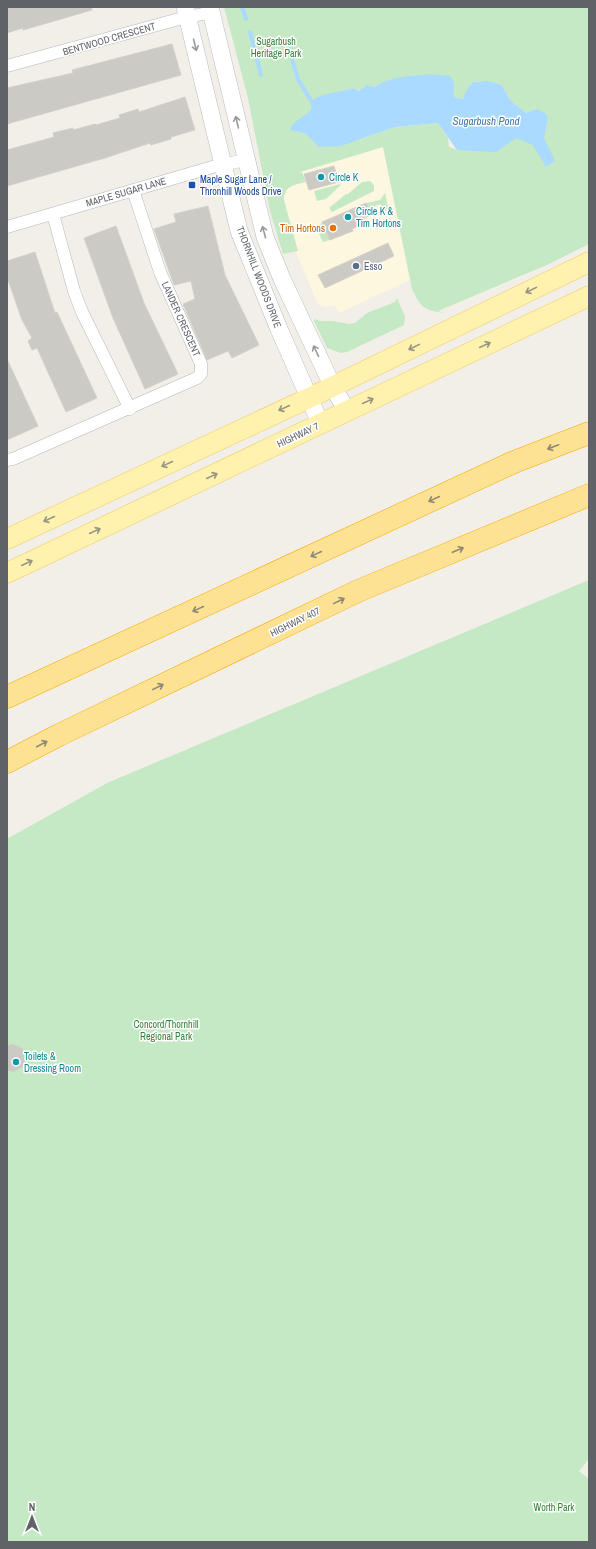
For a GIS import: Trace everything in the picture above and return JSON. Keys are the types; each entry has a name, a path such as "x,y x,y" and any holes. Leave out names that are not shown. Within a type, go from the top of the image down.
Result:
{"highway":[{"path":"7,697 514,462 589,433"},
{"name":"HIGHWAY 407","path":"7,762 358,591 589,495"}],"main road":[{"path":"7,539 333,387 589,262"},
{"name":"HIGHWAY 7","path":"7,573 589,296"}],"street":[{"name":"BENTWOOD CRESCENT","path":"7,66 187,12 211,10"},
{"name":"THORNHILL WOODS DRIVE","path":"211,10 265,237 282,279 333,387 347,411"},
{"name":"THORNHILL WOODS DRIVE","path":"187,12 239,230 259,282 320,425"},
{"name":"MAPLE SUGAR LANE","path":"7,228 133,190 246,160"},
{"name":"LANDER CRESCENT","path":"7,460 13,459 130,409 196,378 201,374 201,364 160,272 133,190"},
{"path":"53,214 74,291 82,312 130,409"}],"shaded area":[{"path":"384,147 410,280 339,313 335,305 326,307 319,305 317,302 289,236 275,179"}],"green space":[{"name":"Sugarbush Heritage Park","path":"224,7 589,7 589,244 549,264 438,311 444,313 431,311 421,304 412,289 383,147 297,173 302,172 306,182 290,187 284,195 284,200 298,251 283,254 270,211 248,98","holes":["480,81 502,85 510,100 526,113 536,109 548,118 545,130 457,150 449,147 448,138 438,123 395,127 359,140 319,147 306,134 291,130 312,110 312,100 353,88 359,91 367,85 375,87 454,83 454,97 463,99 473,82"]},
{"path":"370,181 374,185 374,191 332,212 329,208 362,182"},
{"path":"341,185 326,199 317,201 314,191"},
{"path":"385,193 388,207 383,214 380,204 368,209 366,203 380,200"},
{"path":"322,222 330,240 323,242 317,230"},
{"path":"397,298 405,317 404,325 347,352 341,353 327,348 314,321 314,319 349,324 355,323 367,313 395,302"},
{"path":"589,580 589,1459 579,1471 589,1479 589,1542 7,1542 7,839 107,783"}],"water":[{"name":"Sugarbush Pond","path":"431,74 450,76 454,83 454,97 463,99 465,93 473,82 487,81 502,85 510,100 526,113 536,109 545,113 548,118 544,138 555,161 546,167 533,145 516,138 496,152 457,150 438,123 395,127 341,146 319,147 306,134 290,130 294,123 311,110 312,100 317,97 353,88 359,91 367,85 375,87 381,83 395,79"}],"building":[{"path":"7,7 91,7 92,10 23,30 23,28 7,33"},
{"path":"172,44 181,75 7,124 7,88 73,73 72,70"},
{"path":"185,97 195,130 151,145 150,143 105,158 7,186 7,150 54,137 53,133 73,128 73,130 96,125 120,118 119,115 138,109 139,112"},
{"name":"Circle K","path":"334,166 339,182 309,190 304,174"},
{"name":"Circle K & Tim Hortons","path":"366,203 371,215 364,218 366,223 352,229 353,231 330,240 322,222"},
{"path":"208,206 225,275 259,345 232,358 228,351 207,360 183,304 195,299 191,281 174,285 154,229 176,222 174,214"},
{"path":"116,226 144,303 178,374 145,389 113,318 84,238"},
{"name":"Esso","path":"388,243 394,256 325,288 318,275"},
{"path":"35,252 55,313 57,312 97,398 66,412 37,348 32,350 28,341 32,338 22,320 7,277 7,261"},
{"path":"7,359 38,426 7,440"},
{"name":"Toilets & Dressing Room","path":"12,1044 22,1048 26,1058 22,1067 13,1072 7,1070 7,1046"}],"waterway":[{"path":"242,7 246,19"},
{"path":"250,32 261,75"},
{"path":"287,42 298,79 313,104"}],"place":[{"name":"Circle K","path":"321,177"},
{"name":"Maple Sugar Lane / Thronhill Woods Drive","path":"192,185"},
{"name":"Circle K & Tim Hortons","path":"348,217"},
{"name":"Tim Hortons","path":"333,228"},
{"name":"Esso","path":"356,266"},
{"name":"Toilets & Dressing Room","path":"16,1062"}],"park label":[{"name":"Concord/Thornhill Regional Park","path":"166,1030"},
{"name":"Worth Park","path":"554,1507"}]}
